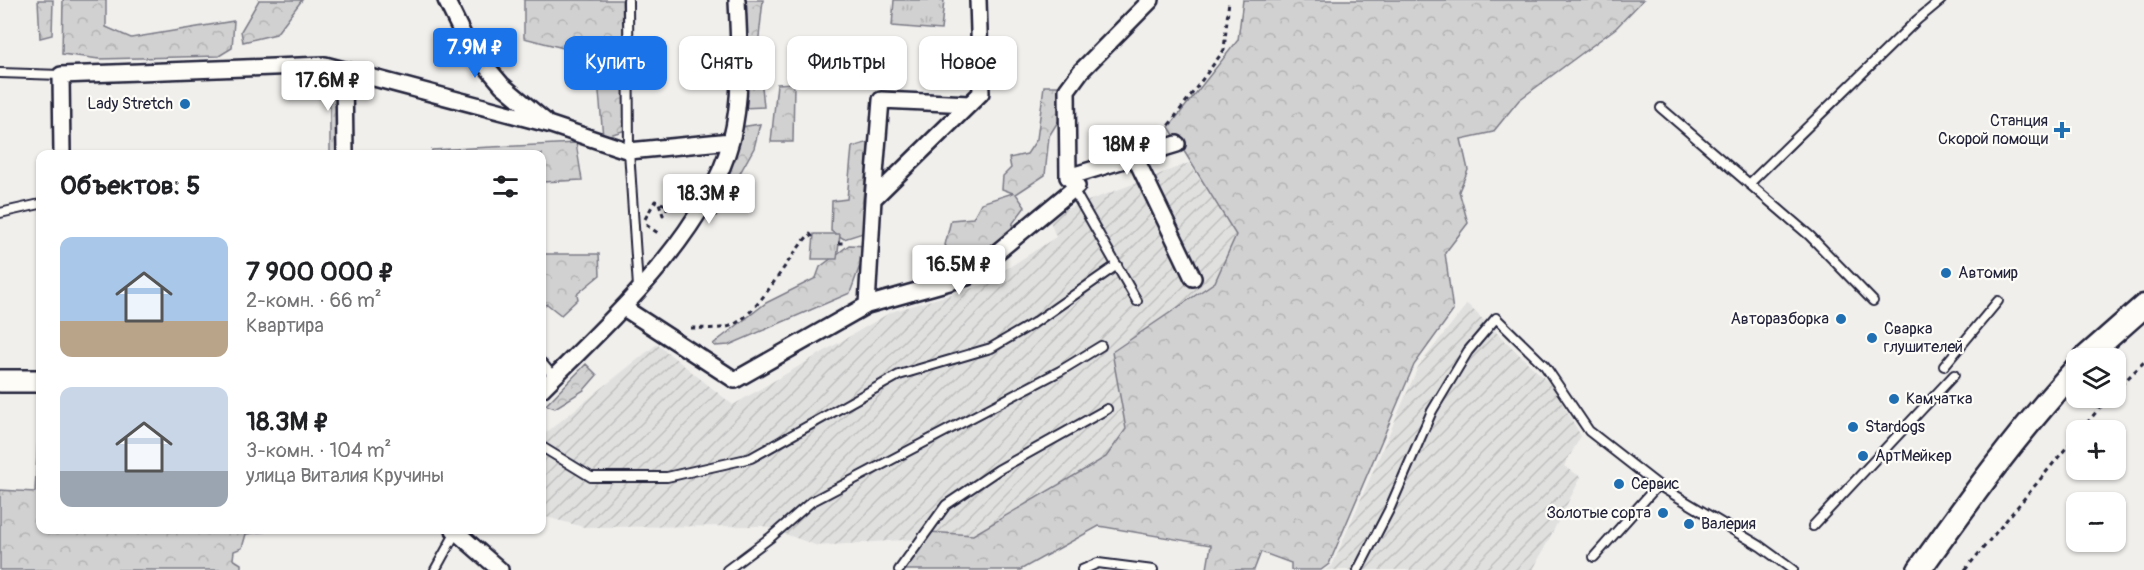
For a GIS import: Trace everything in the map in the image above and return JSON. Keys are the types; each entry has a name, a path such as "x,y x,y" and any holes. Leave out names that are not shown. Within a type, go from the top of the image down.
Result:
{"main road":[{"path":"2096,348 2144,306"},
{"path":"1918,570 2025,425 2066,380"},
{"path":"0,381 36,381"}],"street":[{"path":"446,0 468,45 502,85 548,124"},
{"path":"546,385 639,292 707,201 731,141 739,87 737,0"},
{"path":"873,199 981,93 978,0"},
{"path":"1070,183 1067,90 1081,71 1151,0"},
{"path":"62,150 61,75 325,65 548,124 629,151 731,141"},
{"path":"344,70 345,150"},
{"path":"867,305 881,100 970,105"},
{"path":"624,308 735,380 867,305 967,277 1070,183 1135,157 1177,144"},
{"path":"1135,157 1192,278"},
{"path":"458,534 500,570"}],"lane":[{"path":"628,0 629,151 639,292"},
{"path":"1749,184 1917,20 1941,0"},
{"path":"0,73 61,75"},
{"path":"1661,108 1810,236 1873,301"},
{"path":"1070,183 1137,301"},
{"path":"0,213 36,205"},
{"path":"546,449 591,477 667,477 751,458 899,375 991,348 1034,323 1117,265"},
{"path":"1944,366 1998,301"},
{"path":"1358,570 1389,510 1432,411 1468,351 1496,318 1545,366 1589,431 1658,485 1760,546 1793,570"},
{"path":"726,570 771,537 811,502 1060,371 1101,346"},
{"path":"546,368 554,377"},
{"path":"1813,526 1954,375"},
{"path":"899,570 946,504 998,470 1107,410"},
{"path":"1594,557 1658,485"},
{"path":"435,570 453,534"},
{"path":"1082,570 1098,563 1153,570"}],"path":[{"path":"1169,125 1224,50 1229,0"},
{"path":"643,223 655,201 659,203"},
{"path":"691,328 731,326 748,314 781,273 798,246 810,234 815,240"},
{"path":"838,243 847,243"},
{"path":"2126,380 2144,362"},
{"path":"2089,420 2100,408"},
{"path":"1965,570 1980,548 2066,448"}],"shaded area":[{"path":"1189,163 1236,235 1215,282 1112,352 1126,429 1106,457 973,535 818,546 763,526 584,527 546,517 546,433 657,344 733,405 891,312 982,285 1056,237 1048,216"},
{"path":"1467,304 1553,387 1581,436 1564,466 1581,477 1533,570 1325,570 1332,566 1418,367"}],"green space":[{"path":"38,0 53,0 52,35 40,38"},
{"path":"63,0 106,0 106,27 131,38 234,21 232,48 219,56 99,59 62,54"},
{"path":"259,0 302,0 276,34 243,42 241,31"},
{"path":"524,0 622,0 623,36 564,36 564,48 524,38"},
{"path":"743,0 763,0 759,36 743,36"},
{"path":"894,0 944,0 941,30 892,26"},
{"path":"1243,0 1643,0 1616,28 1519,100 1493,132 1461,139 1468,170 1459,191 1468,223 1445,253 1453,311 1414,365 1329,564 1321,570 1291,570 1291,563 1261,552 1254,570 1210,570 1207,569 1211,545 1099,526 1020,570 903,570 929,532 973,535 1106,457 1126,429 1112,352 1215,282 1236,235 1169,127 1238,40"},
{"path":"787,83 787,90 794,90 793,142 771,142 777,84"},
{"path":"1044,86 1061,86 1064,112 1049,136 1045,175 1016,194 1025,207 1013,223 1010,237 961,267 945,245 951,220 973,218 981,203 1013,193 1002,189 1003,176 1011,168 1009,158 1027,154 1037,139"},
{"path":"599,90 625,90 626,130 603,137"},
{"path":"742,90 762,90 764,107 742,108"},
{"path":"330,93 348,109 349,150 330,150"},
{"path":"760,124 754,148 716,216 705,212 741,127"},
{"path":"869,142 862,208 868,211 863,233 844,239 831,231 832,201 847,199 852,147"},
{"path":"576,143 582,180 546,182 546,150 432,150"},
{"path":"814,234 840,234 837,259 812,259"},
{"path":"849,245 867,246 850,293 729,345 715,346 713,344 766,303 816,278 820,267"},
{"path":"546,254 599,254 600,275 577,294 578,299 561,315 547,304"},
{"path":"586,364 597,375 584,390 555,408 546,405"},
{"path":"36,473 36,534 246,534 242,548 234,551 233,559 241,564 241,570 0,570 0,490 35,492"}],"place":[{"name":"Lady Stretch","path":"185,104"},
{"name":"Станция Скорой помощи","path":"2062,130"},
{"name":"Автомир","path":"1946,273"},
{"name":"Авторазборка","path":"1841,319"},
{"name":"Сварка глушителей","path":"1872,338"},
{"name":"Камчатка","path":"1894,399"},
{"name":"Stardogs","path":"1853,427"},
{"name":"АртМейкер","path":"1863,456"},
{"name":"Сервис","path":"1619,484"},
{"name":"Золотые сорта","path":"1663,513"},
{"name":"Валерия","path":"1689,524"}]}
